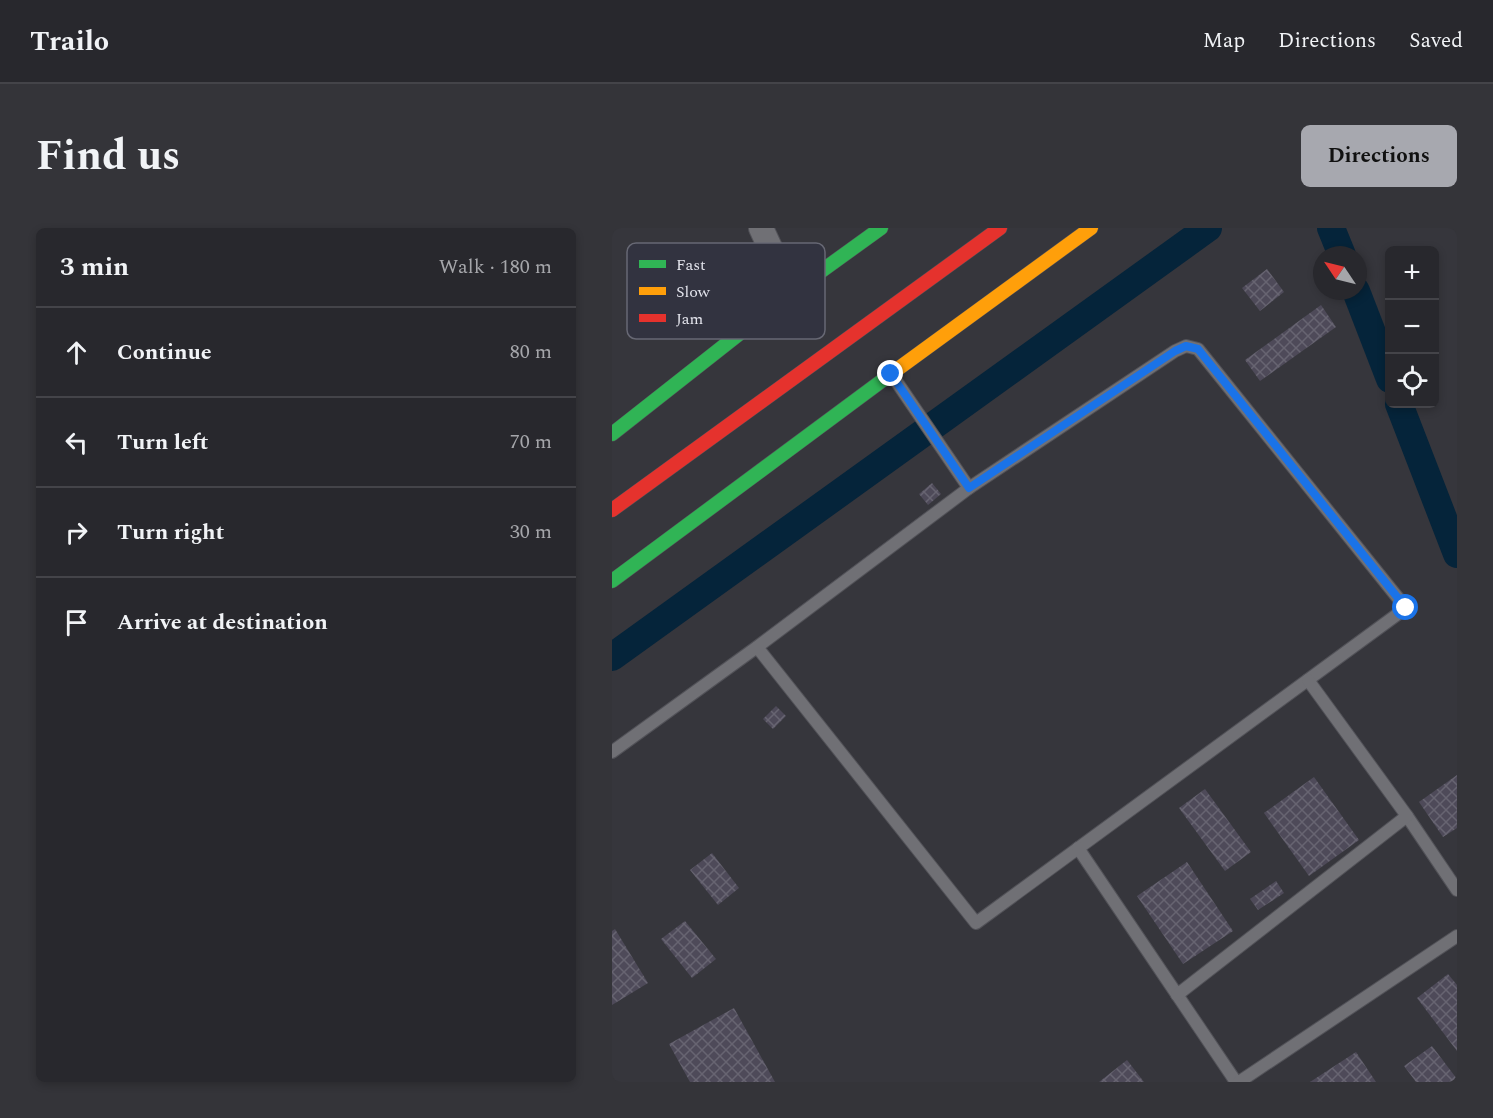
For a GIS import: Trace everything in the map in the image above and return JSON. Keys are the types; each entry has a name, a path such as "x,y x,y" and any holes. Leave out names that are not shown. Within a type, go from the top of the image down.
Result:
{"main road":[{"path":"825,268 881,228"},
{"path":"612,510 1000,228"},
{"path":"612,580 1091,228"},
{"path":"612,434 733,339"}],"street":[{"path":"760,228 767,243"}],"lane":[{"path":"612,752 969,488 1175,351 1186,346 1198,349 1406,608 976,923 757,646"},
{"path":"891,374 969,488"},
{"path":"1308,680 1407,816 1457,890"},
{"path":"1177,995 1407,816"},
{"path":"1078,848 1237,1082 1457,936"}],"building":[{"path":"1267,269 1284,292 1260,311 1242,288"},
{"path":"1321,305 1336,327 1260,381 1245,360"},
{"path":"932,483 941,494 928,505 919,494"},
{"path":"776,706 786,716 773,729 763,719"},
{"path":"1457,775 1457,828 1443,837 1419,802"},
{"path":"1314,777 1359,840 1309,876 1264,813"},
{"path":"1205,789 1251,852 1225,871 1179,808"},
{"path":"712,853 739,888 718,905 690,870"},
{"path":"1187,862 1233,931 1183,964 1137,896"},
{"path":"1276,881 1284,893 1258,910 1250,899"},
{"path":"685,921 716,959 692,978 661,939"},
{"path":"615,929 648,983 612,1005 612,931"},
{"path":"1448,974 1457,985 1457,1051 1417,998"},
{"path":"734,1008 775,1082 690,1082 669,1044"},
{"path":"1432,1046 1457,1082 1416,1082 1404,1066"},
{"path":"1356,1052 1376,1082 1310,1082"},
{"path":"1127,1060 1144,1082 1099,1082"}],"waterway":[{"path":"612,657 1208,228"},
{"path":"1331,228 1338,246"},
{"path":"1359,300 1385,366"},
{"path":"1401,408 1457,554"}],"traffic: fast":[{"path":"825,268 881,228"},
{"path":"612,434 733,339"},
{"path":"612,581 895,371"}],"traffic: slow":[{"path":"895,371 1091,228"}],"traffic: jam":[{"path":"612,510 1000,228"}],"route":[{"path":"891,374 969,488 1175,351 1186,346 1198,349 1406,608"}]}
